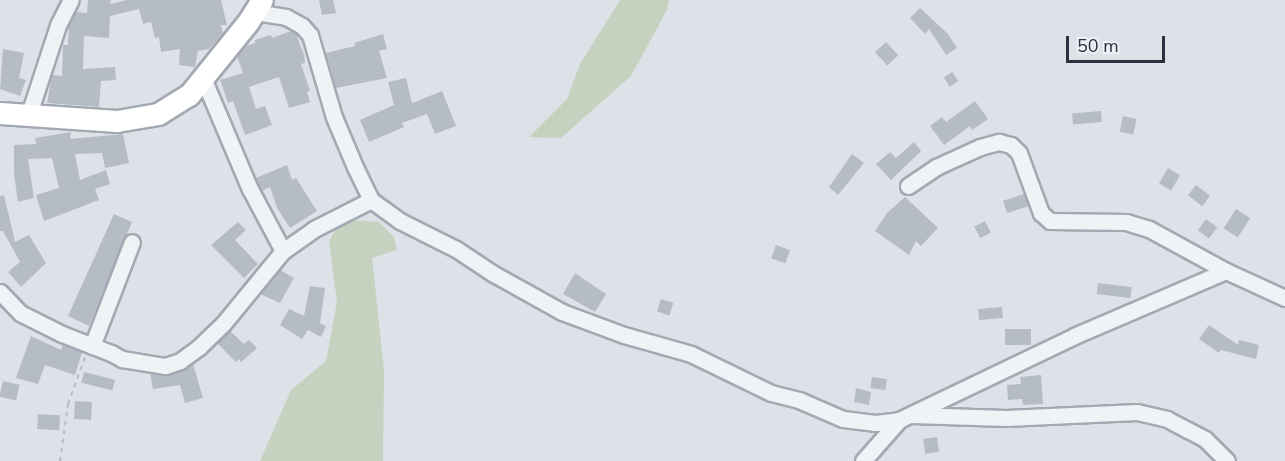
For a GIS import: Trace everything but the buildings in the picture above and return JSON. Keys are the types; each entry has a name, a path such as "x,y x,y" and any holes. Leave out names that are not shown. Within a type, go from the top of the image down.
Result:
{"street":[{"path":"28,117 58,25 71,0"},
{"path":"0,113 28,117 117,121 143,118 182,101 203,78 259,6 302,26 310,36 334,117 371,200 426,236 456,249 492,273 562,312 624,335 691,354 771,393 799,400 843,418 876,423 904,418 1006,418 1137,412 1167,419 1188,430 1204,439 1227,461"},
{"path":"203,78 250,189 284,251"},
{"path":"908,186 936,167 980,147 999,142 1011,145 1019,153 1041,213 1050,222 1126,222 1149,229 1226,271 1285,298"},
{"path":"0,292 20,313 92,346 140,364 165,366 180,361 223,324 284,251 314,229 371,200"},
{"path":"92,346 132,242"},
{"path":"863,461 904,418 1074,336 1226,271"}],"path":[{"path":"60,461 68,404 80,364 92,346"}],"green space":[{"path":"620,0 669,0 667,10 631,76 561,138 529,137 567,99 580,64"},
{"path":"348,220 379,222 394,237 397,250 372,258 384,370 383,461 260,461 291,390 326,361 337,302 329,242 336,228"}]}
